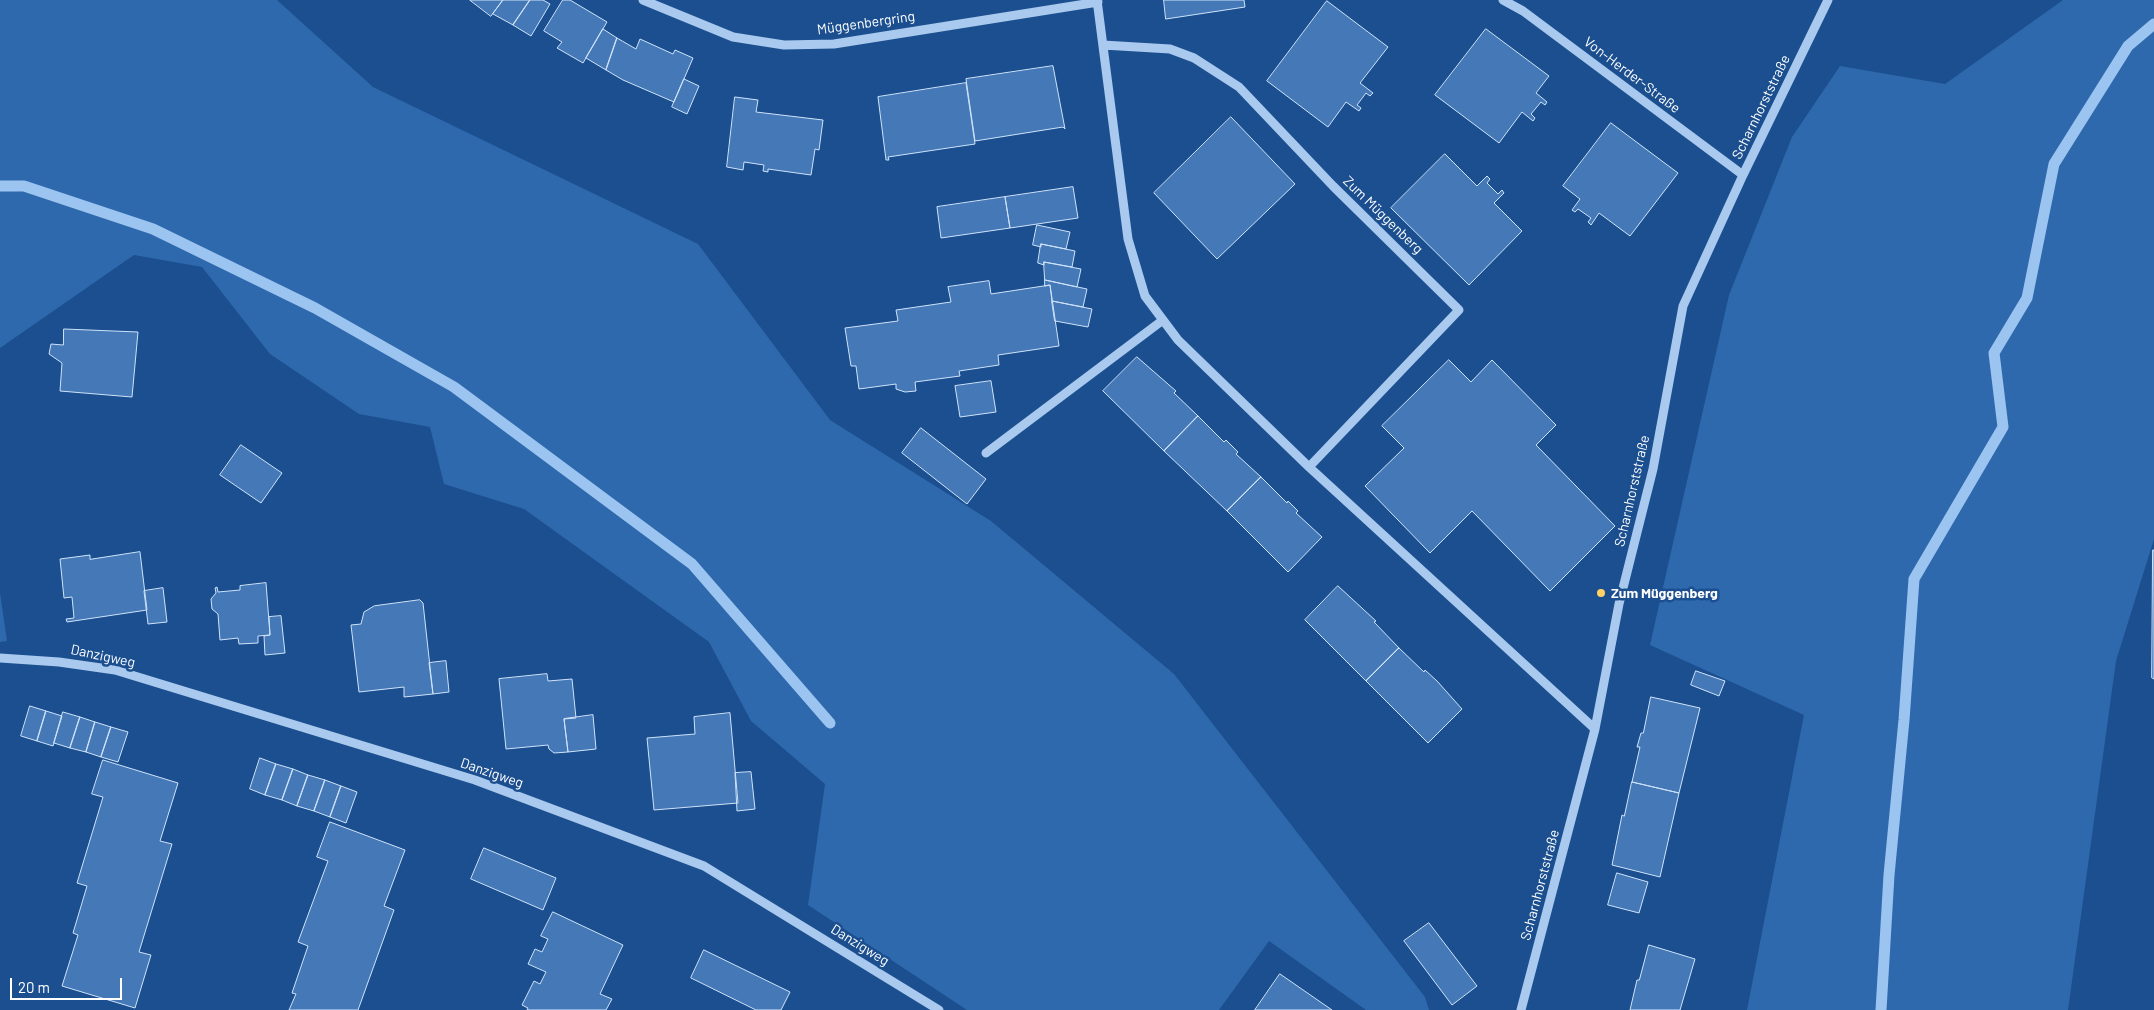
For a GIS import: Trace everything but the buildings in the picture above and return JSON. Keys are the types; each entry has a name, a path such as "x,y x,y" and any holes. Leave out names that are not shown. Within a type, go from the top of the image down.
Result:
{"street":[{"name":"Müggenbergring","path":"643,0 733,37 784,45 834,44 1098,1"},
{"name":"Von-Herder-Straße","path":"1503,0 1523,11 1743,175"},
{"name":"Scharnhorststraße","path":"1521,1010 1595,729 1619,604 1653,469 1683,306 1743,175 1828,0"},
{"path":"1098,1 1128,239 1145,296 1178,340 1309,467 1595,729"},
{"name":"Zum Müggenberg","path":"1103,46 1170,49 1194,58 1239,87 1334,186 1459,310 1309,467"},
{"path":"986,453 1163,320"},
{"name":"Danzigweg","path":"0,658 59,662 115,670 475,780 704,866 939,1010"}],"shaded area":[{"path":"0,0 277,0 373,87 698,244 830,420 991,521 1174,674 1425,997 1429,1010 1366,1010 1269,941 1219,1010 967,1010 808,905 825,784 751,721 709,642 524,509 444,484 430,427 359,414 270,354 202,267 134,255 0,348"},
{"path":"2063,0 2154,0 2154,539 2116,661 2068,1010 1747,1010 1804,715 1650,645 1729,295 1792,137 1840,66 1945,84"},
{"path":"0,593 7,641 0,642"}],"waterway":[{"path":"1881,1010 1889,875 1904,720 1914,579 2003,427 1994,353 2027,298 2054,164 2128,46 2154,24"},
{"path":"0,186 24,186 153,229 315,308 454,387 692,564 830,723"}],"place":[{"name":"Zum Müggenberg","path":"1601,593"}]}
